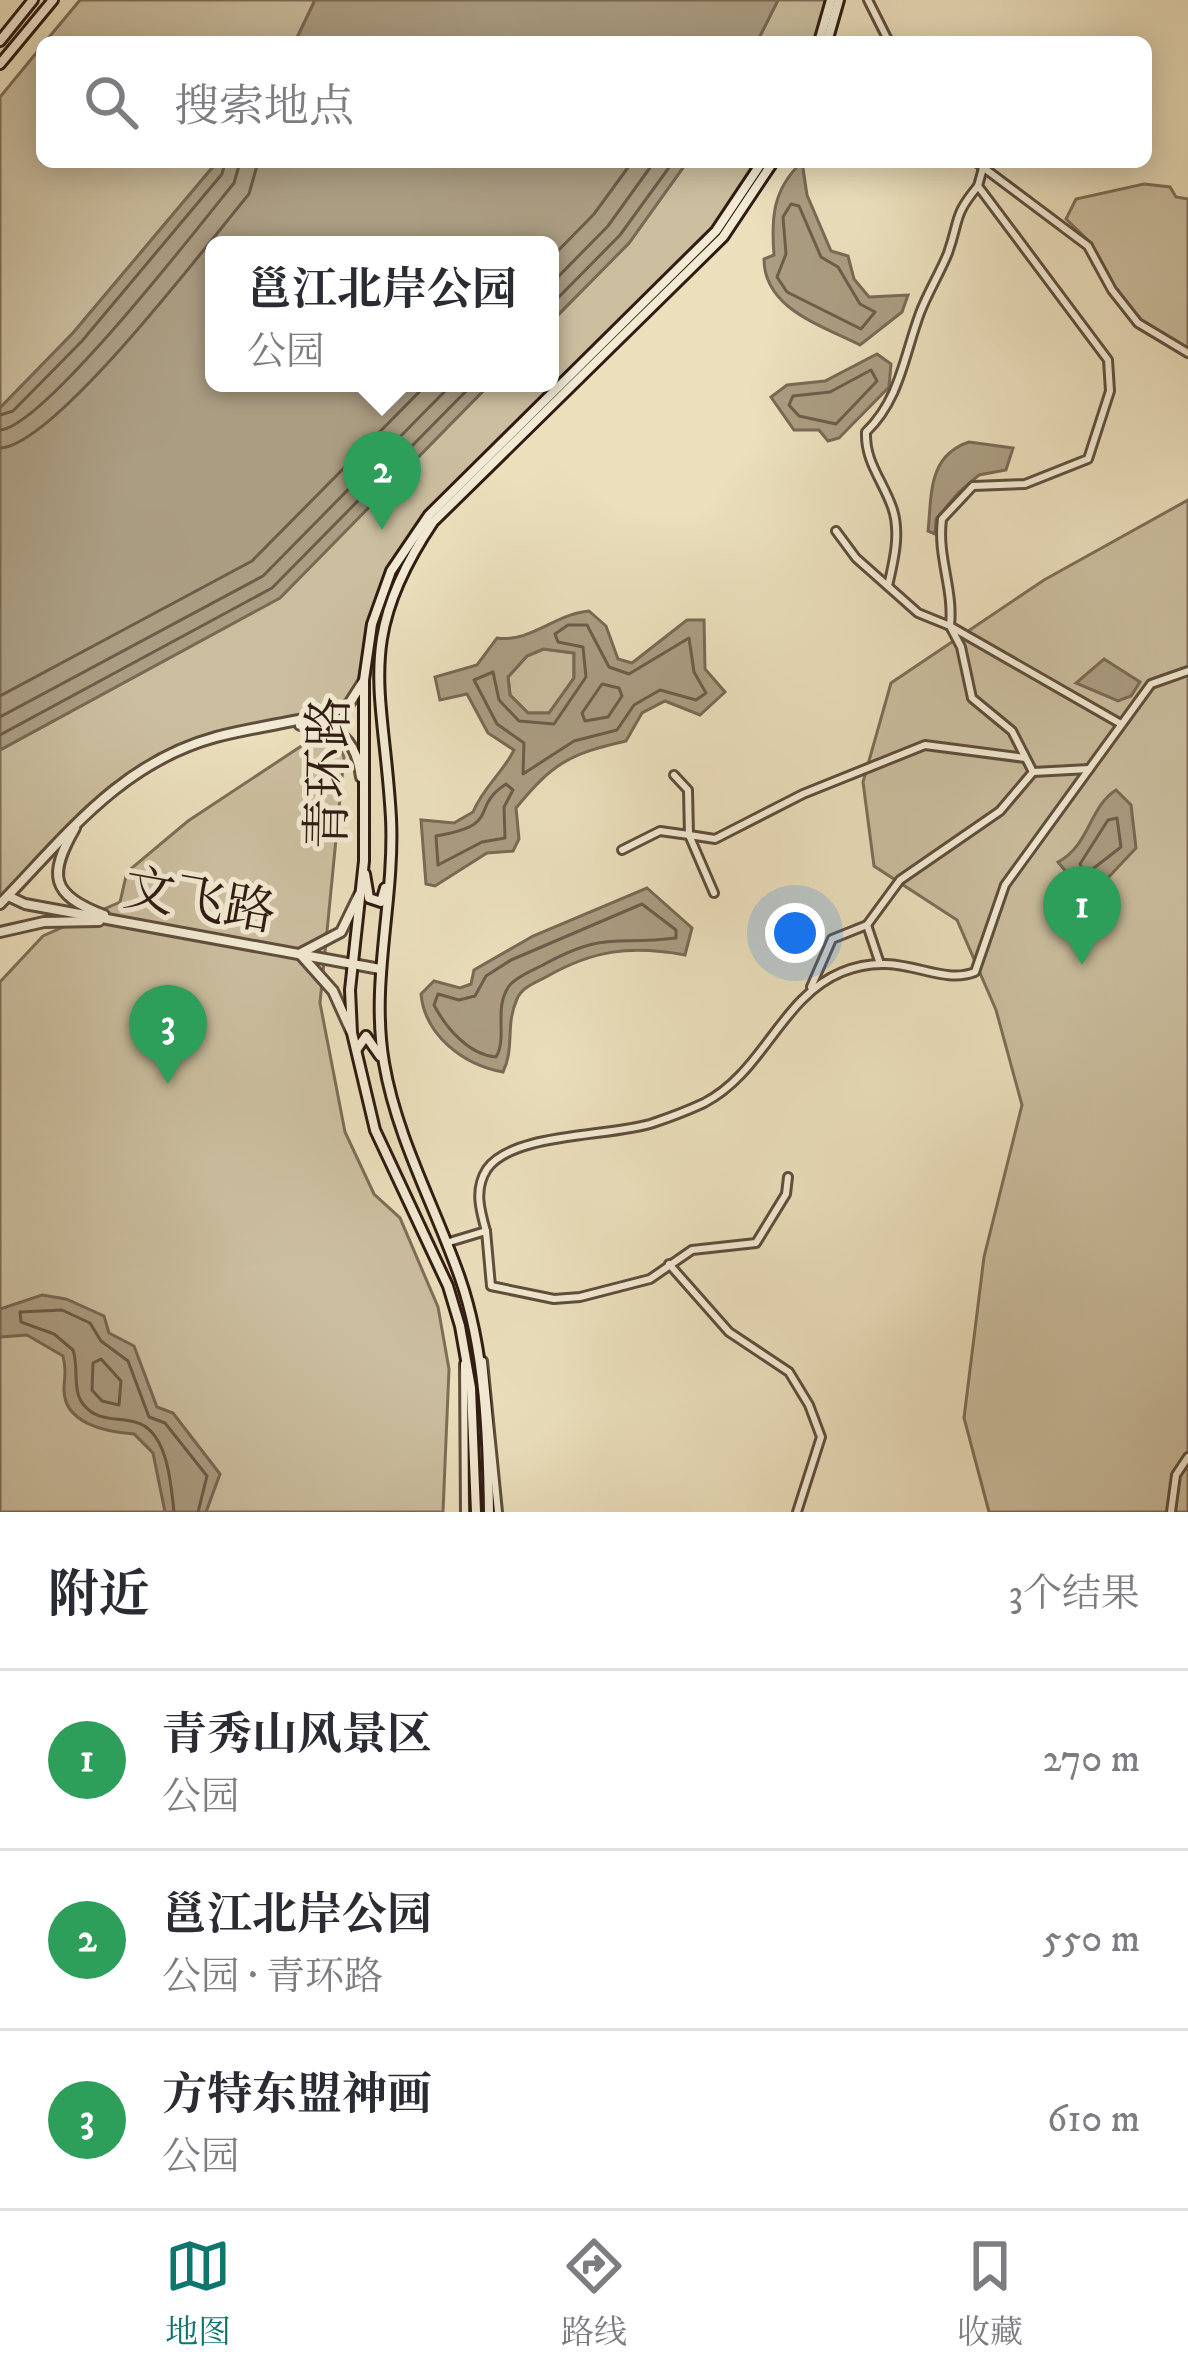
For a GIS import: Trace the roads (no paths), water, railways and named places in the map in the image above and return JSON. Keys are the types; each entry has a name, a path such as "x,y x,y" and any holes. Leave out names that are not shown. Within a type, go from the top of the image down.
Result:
{"main road":[{"path":"0,41 33,0"},
{"path":"0,64 53,0"},
{"path":"825,36 835,0"},
{"name":"青环路","path":"559,383 716,231 758,168"},
{"name":"青环路","path":"493,1512 473,1328 446,1243 411,1159 384,1063 380,969 391,865 376,680 391,600 417,547 500,452 723,237 769,168"},
{"name":"青环路","path":"476,1512 466,1355 448,1286 387,1162 357,1069 352,1033 353,964 364,861 364,680 380,595 407,544 494,446 550,392"},
{"path":"4,900 84,813 157,760 215,737 343,709 364,680"},
{"path":"287,724 321,725 349,739 358,757 364,799"},
{"path":"84,813 58,859 60,886 79,905 122,922"},
{"path":"364,861 368,898 381,902 391,865"},
{"path":"352,1033 333,991 299,954 341,932 361,889"},
{"name":"文飞路","path":"4,900 380,969"},
{"path":"0,932 44,922 122,922"},
{"path":"357,1069 361,1036 372,1038 384,1063"}],"street":[{"path":"868,0 886,36"},
{"path":"888,586 897,550 894,510 865,453 866,432 886,412 897,389 922,307 949,250 956,212 978,186 979,168"},
{"path":"983,168 1088,246 1112,290 1138,323 1188,352"},
{"path":"978,186 1108,360 1110,391 1088,459 1025,484 973,486 942,519 941,572 952,603 950,626 961,647 971,698 1012,731 1033,772"},
{"path":"836,531 856,558 918,613 950,626 1121,724"},
{"path":"811,987 879,962 902,962 957,979 975,972 1005,885 1151,684 1188,670"},
{"path":"622,850 660,832 715,838 803,794 925,745 1025,758"},
{"path":"788,1177 786,1194 756,1243 692,1250 650,1279 554,1299 491,1286 492,1251 477,1198 487,1169 508,1152 652,1124 704,1102 763,1052 811,987 832,939 867,925 900,880 1000,811 1033,772 1088,769"},
{"path":"674,775 688,790 689,835 714,892"},
{"path":"867,925 879,962"},
{"path":"446,1243 486,1231"},
{"path":"668,1264 729,1332 790,1372 809,1405 821,1437 797,1512"},
{"path":"465,1512 466,1355"},
{"path":"1171,1512 1176,1475 1188,1456"}],"water":[{"path":"315,0 778,0 760,36 298,36"},
{"path":"212,168 683,168 629,243 559,314 559,236 205,236 205,392 482,392 280,598 0,750 0,408 73,333"},
{"path":"803,168 807,195 831,251 848,256 854,279 869,297 908,295 902,312 860,345 797,313 773,290 766,276 764,259 774,255 776,204 792,172"},
{"path":"877,354 891,364 889,387 839,438 828,441 819,430 794,430 771,397 787,385 825,381"},
{"path":"969,442 1013,448 1006,470 979,475 958,493 936,519 935,534 928,531 934,479 945,457"},
{"path":"589,611 606,626 618,659 632,663 687,620 704,620 705,669 725,692 700,715 665,701 642,713 626,741 564,762 516,808 519,839 513,851 487,853 435,886 426,884 421,820 454,823 473,812 514,750 488,733 467,694 440,700 435,677 477,665 497,638 521,636","holes":["543,649 574,653 574,678 549,713 528,713 510,695 508,677 527,656"]},
{"path":"1104,659 1140,682 1131,696 1118,701 1076,683"},
{"path":"1116,790 1131,805 1136,848 1088,899 1058,862 1077,846 1100,806"},
{"path":"647,888 692,928 685,955 613,952 580,961 529,986 513,1009 503,1072 461,1055 430,1023 421,994 434,981 460,988 471,984 474,970 533,936"},
{"path":"42,1295 66,1299 104,1316 109,1333 134,1346 157,1407 173,1413 220,1474 206,1512 165,1512 153,1453 134,1434 88,1424 70,1410 65,1400 63,1356 27,1335 0,1337 0,1309"}],"place":[{"name":"邕江北岸公园","path":"382,530"},
{"name":"青秀山风景区","path":"1082,965"},
{"name":"方特东盟神画","path":"168,1084"}]}
